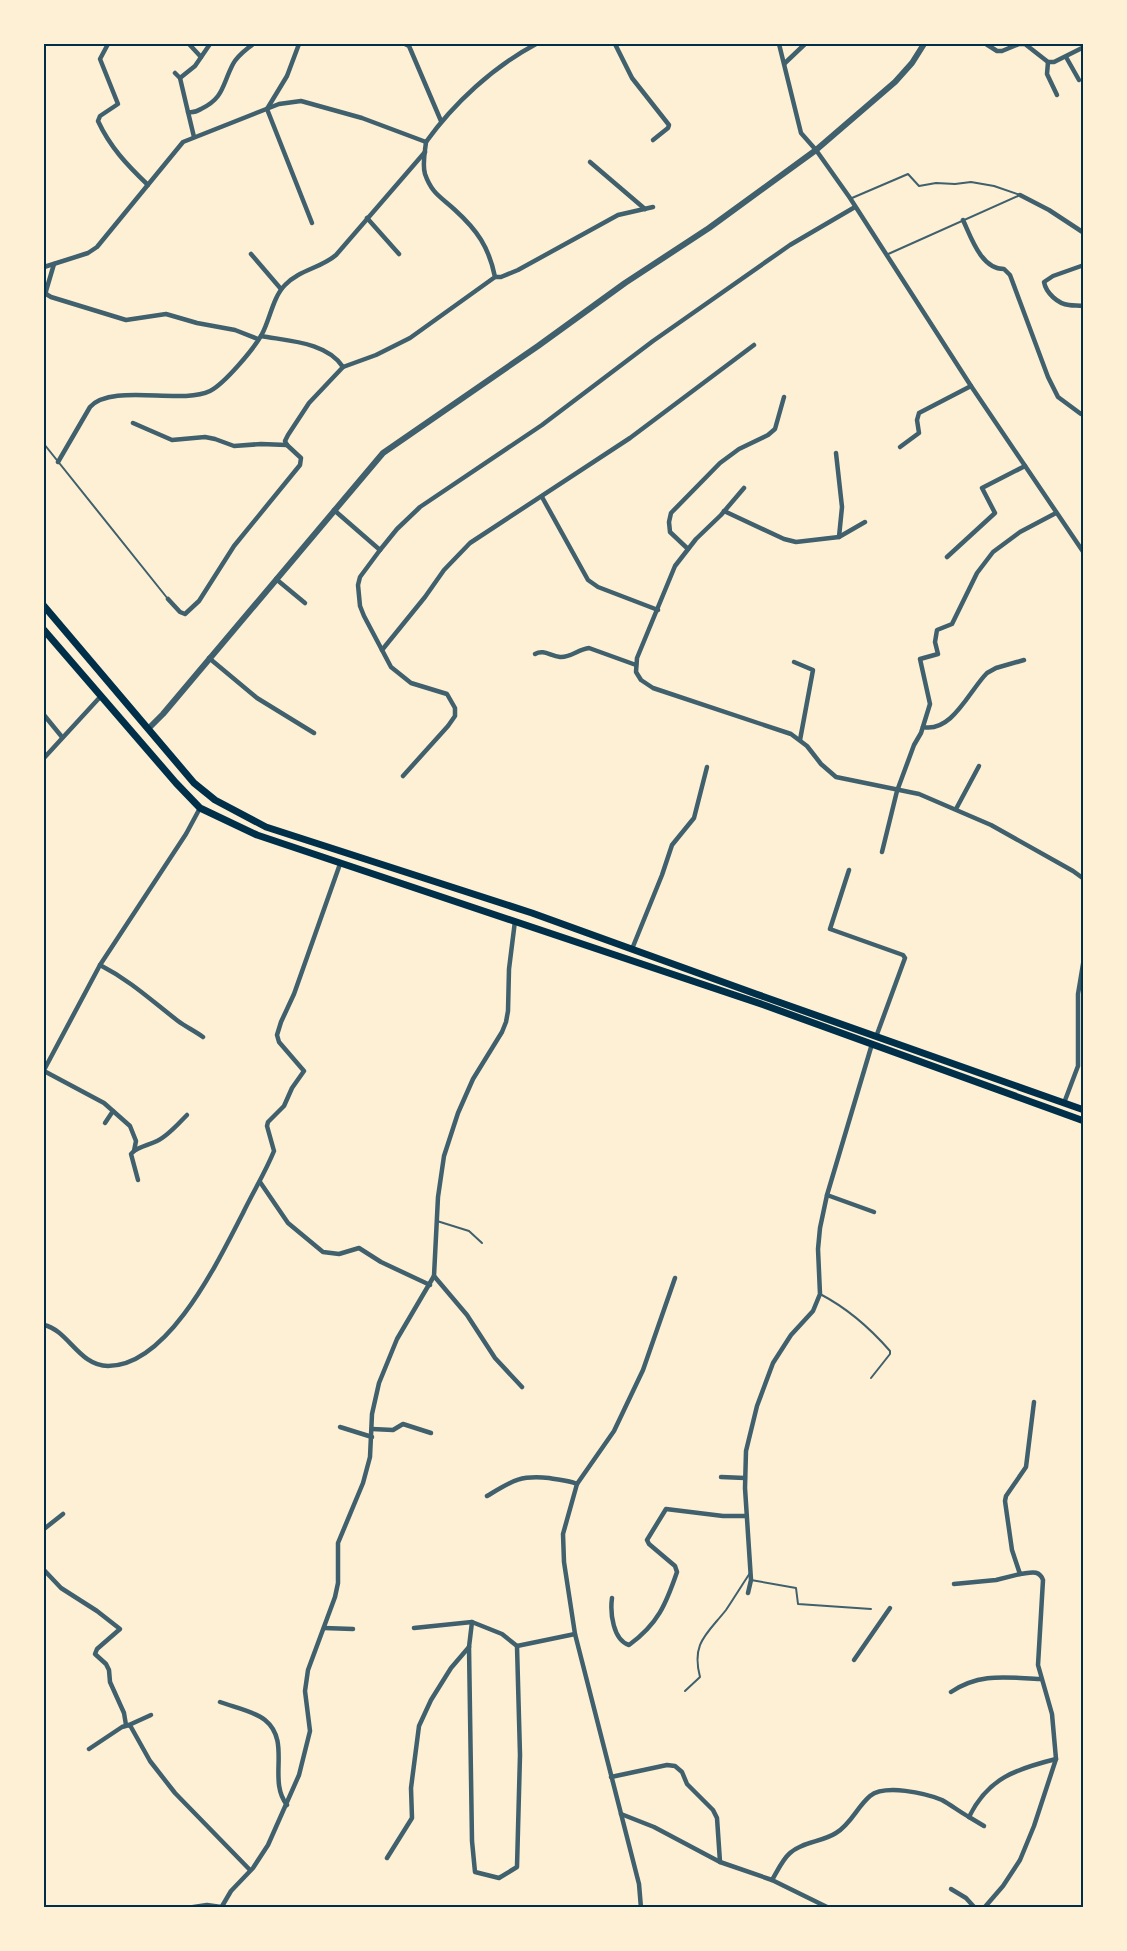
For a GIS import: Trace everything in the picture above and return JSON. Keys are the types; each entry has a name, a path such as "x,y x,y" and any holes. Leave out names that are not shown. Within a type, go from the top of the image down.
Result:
{"main road":[{"path":"44,606 194,783 214,800 266,827 532,913 1083,1110"},
{"path":"44,630 200,808 257,835 764,1005 1083,1121"}],"street":[{"path":"108,44 100,59 118,104 100,116 98,121 106,138 123,162 148,184"},
{"path":"189,44 201,57"},
{"path":"180,78 195,66 210,44"},
{"path":"188,112 198,111 217,99 238,56 253,44"},
{"path":"267,109 287,76 299,44"},
{"path":"408,44 441,121"},
{"path":"495,277 491,258 471,225 452,207 438,198 432,188 425,174 426,142 441,121 498,69 516,55 536,44"},
{"path":"615,44 632,78 669,125 653,140"},
{"path":"779,44 801,133 850,198 971,386 1083,553"},
{"path":"785,63 805,44"},
{"path":"149,728 383,453 625,283 709,228 816,150 895,82 912,63 924,44"},
{"path":"986,44 997,51 1025,44 1048,62 1066,57 1083,47"},
{"path":"1066,57 1079,80"},
{"path":"1048,62 1047,74 1057,95"},
{"path":"175,73 180,78 194,137"},
{"path":"44,267 88,253 97,247 178,146 194,137 279,104 301,101 362,118 426,142"},
{"path":"267,109 312,223"},
{"path":"58,462 93,403 118,396 207,393 218,386 260,338 281,289 292,279 331,259 425,152"},
{"path":"590,162 645,209"},
{"path":"1020,195 1049,210 1083,233"},
{"path":"168,599 180,612 185,614 198,601 234,546 300,465 301,458 285,441 309,403 343,367 376,355 410,338 495,277 518,270 618,215 653,207"},
{"path":"403,776 448,726 455,716 455,708 443,692 411,683 396,673 364,616 358,596 360,578 380,550 397,529 420,507 542,425 653,341 790,245 855,207"},
{"path":"367,218 399,254"},
{"path":"963,219 982,257 990,265 1004,269 1010,274 1048,377 1058,397 1081,414 1083,413"},
{"path":"252,254 281,289"},
{"path":"54,264 46,291 46,294 51,297 126,320 166,315 235,330 260,338 321,349 333,356 343,367"},
{"path":"1083,265 1053,276 1044,282 1046,290 1060,302 1083,306"},
{"path":"382,650 444,570 470,543 630,438 754,345"},
{"path":"900,447 920,433 917,420 919,413 971,386"},
{"path":"688,549 670,532 671,513 720,463 739,449 768,435 775,429 784,397"},
{"path":"133,423 172,440 205,437 234,447 261,444 287,445"},
{"path":"836,453 842,507 839,537"},
{"path":"947,557 995,513 982,488 1025,466"},
{"path":"744,488 675,566 636,665 636,672 641,680 653,688 791,734 815,754 827,770 836,777 919,794 997,828 1083,879"},
{"path":"542,497 588,580 598,587 658,610"},
{"path":"334,510 380,550"},
{"path":"724,511 784,539 796,542 839,537 865,522"},
{"path":"882,852 897,791 923,728 930,704 920,659 938,654 935,642 938,630 952,624 987,558 1008,540 1056,513"},
{"path":"276,579 305,603"},
{"path":"535,654 542,651 562,657 583,648 589,648 636,665"},
{"path":"209,658 258,698 314,733"},
{"path":"923,728 941,727 987,673 1023,660"},
{"path":"794,662 813,670 800,740"},
{"path":"44,758 102,696"},
{"path":"44,715 62,737"},
{"path":"956,810 979,766"},
{"path":"632,949 660,882 672,845 694,818 707,767"},
{"path":"138,1180 131,1154 136,1141 130,1126 98,1100 44,1070 100,965 186,834 200,808"},
{"path":"44,1325 56,1331 88,1359 97,1364 113,1365 141,1356 184,1313 208,1279 274,1151 268,1122 284,1106 292,1088 304,1071 279,1042 278,1035 340,864"},
{"path":"748,1593 750,1573 746,1515 746,1451 757,1406 773,1363 791,1335 813,1311 820,1294 818,1249 827,1195 872,1045 904,956 830,929 849,870"},
{"path":"187,1908 201,1905 221,1907 268,1845 299,1775 310,1731 304,1691 308,1670 338,1583 338,1543 363,1483 370,1457 375,1398 386,1362 434,1276 438,1197 450,1135 473,1079 506,1022 508,969 515,921"},
{"path":"1064,1103 1078,1066 1078,994 1083,958"},
{"path":"100,965 143,991 180,1022 203,1037"},
{"path":"105,1123 113,1111"},
{"path":"134,1150 164,1137 188,1115"},
{"path":"260,1182 288,1223 323,1252 339,1254 359,1248 381,1262 430,1285"},
{"path":"827,1195 874,1212"},
{"path":"434,1276 467,1315 495,1358 522,1387"},
{"path":"641,1908 639,1884 575,1634 564,1563 563,1534 577,1484 614,1431 643,1370 675,1278"},
{"path":"1020,1574 1012,1550 1005,1501 1026,1467 1034,1402"},
{"path":"372,1429 393,1430 403,1424 431,1433"},
{"path":"340,1427 372,1437"},
{"path":"487,1496 518,1478 532,1476 571,1481 577,1484"},
{"path":"722,1477 745,1478"},
{"path":"612,1598 610,1611 617,1632 620,1640 629,1645 644,1634 665,1607 677,1572 675,1566 647,1540 666,1509 712,1516 746,1515"},
{"path":"44,1529 63,1514"},
{"path":"44,1570 61,1588 120,1629 97,1649 96,1654 109,1670 110,1682 127,1725 150,1761 175,1793 250,1870"},
{"path":"954,1584 996,1580 1036,1572 1043,1580 1038,1665 1052,1714 1056,1759 1020,1860 1003,1886 984,1908"},
{"path":"854,1660 890,1608"},
{"path":"414,1628 472,1622 502,1634 517,1646 520,1755 517,1867 499,1878 475,1872 471,1841 469,1647 472,1622"},
{"path":"324,1628 353,1629"},
{"path":"517,1646 575,1634"},
{"path":"387,1858 412,1818 411,1788 419,1726 431,1700 451,1668 469,1647"},
{"path":"951,1692 965,1683 990,1677 1041,1680"},
{"path":"220,1702 263,1719 271,1727 279,1744 279,1791 287,1804"},
{"path":"89,1749 127,1725 152,1715"},
{"path":"969,1817 982,1794 995,1782 1023,1768 1056,1759"},
{"path":"611,1777 667,1765 675,1766 687,1784 713,1810 717,1818 720,1862"},
{"path":"772,1880 789,1854 799,1847 822,1840 842,1829 872,1795 882,1790 899,1790 927,1795 943,1801 984,1826"},
{"path":"621,1814 654,1827 720,1862 772,1880 829,1908"},
{"path":"951,1889 966,1898 975,1908"}],"lane":[{"path":"850,198 908,174 919,186 971,182 994,186 1020,195"},
{"path":"886,255 1020,195"},
{"path":"44,444 168,599"},
{"path":"437,1221 469,1231 482,1243"},
{"path":"820,1294 854,1315 890,1351 871,1378"},
{"path":"685,1691 700,1677 697,1660 698,1648 705,1632 726,1609 750,1573"},
{"path":"750,1580 796,1588 798,1604 871,1609"}]}
